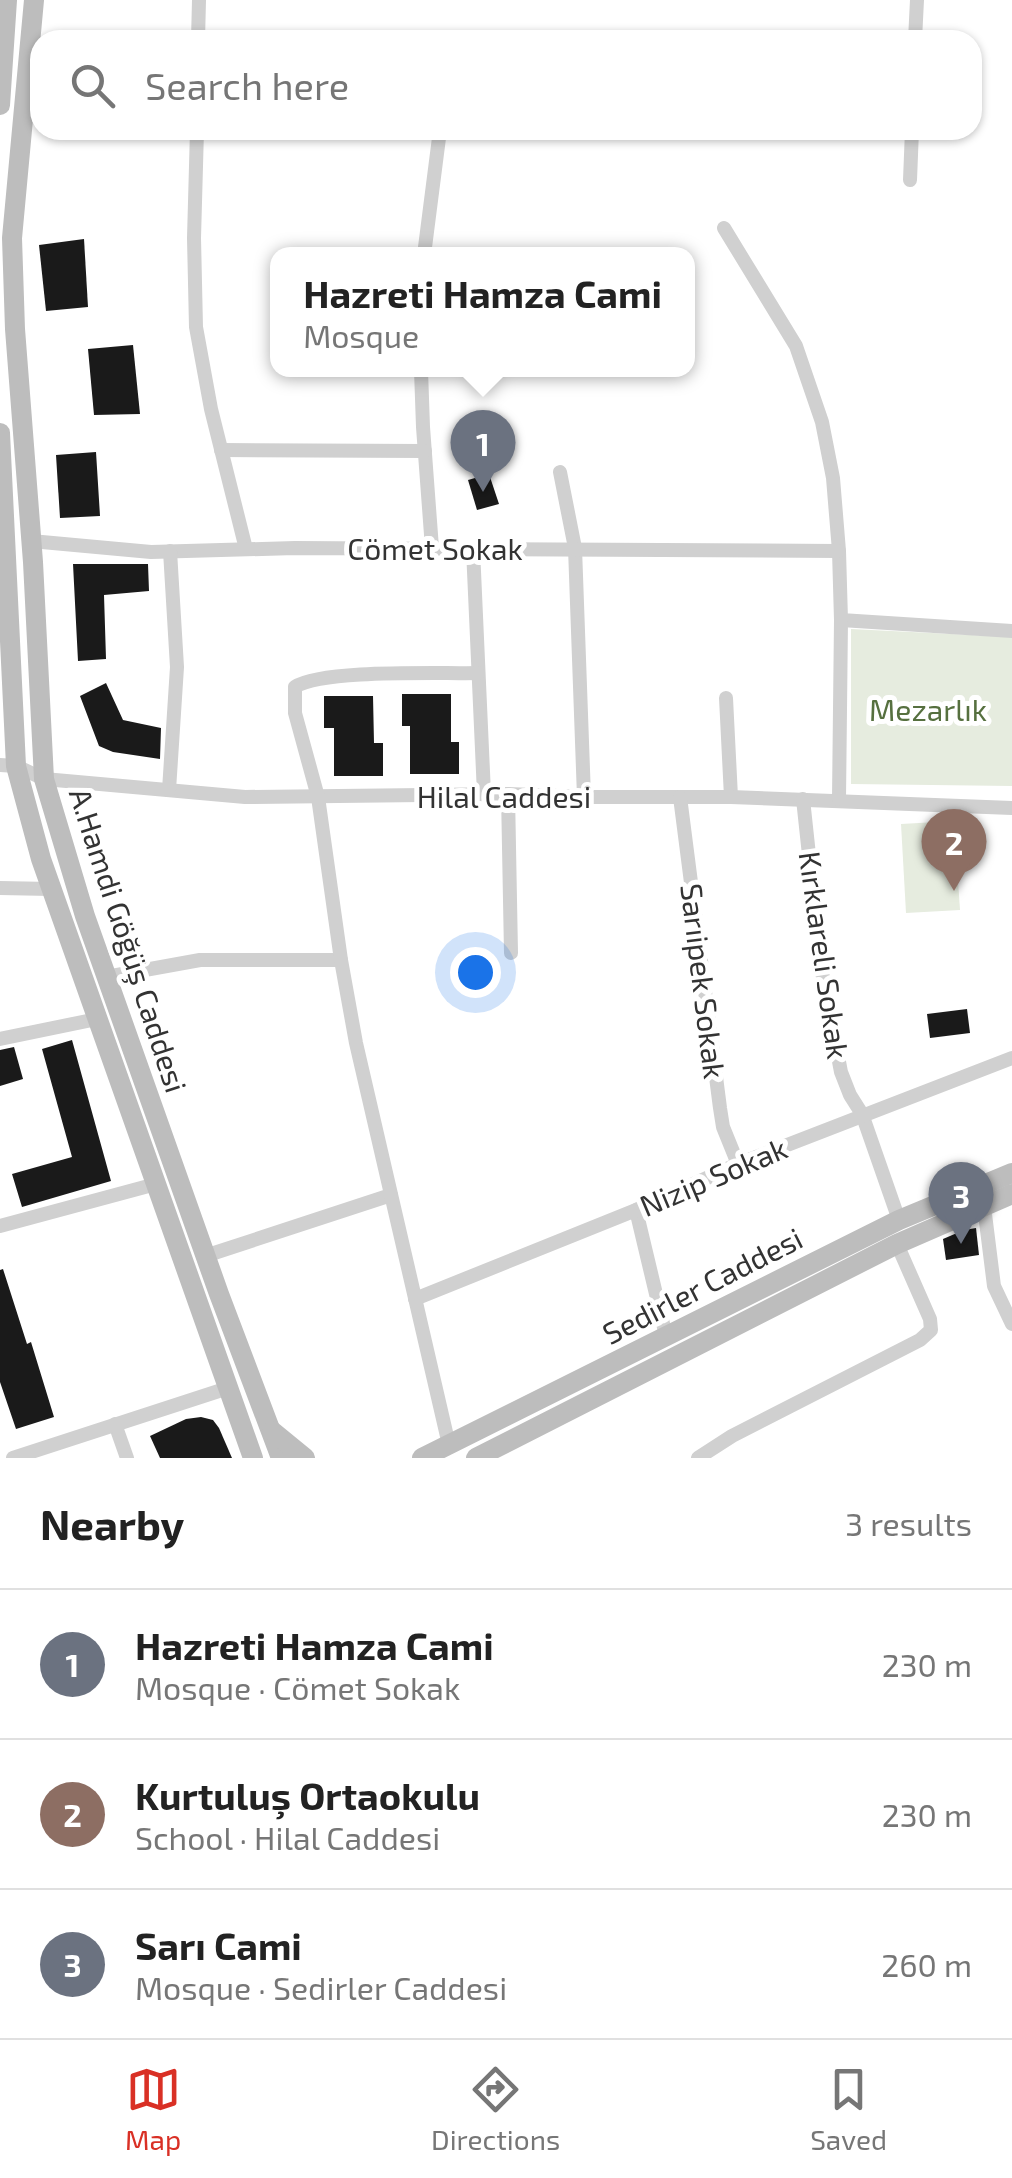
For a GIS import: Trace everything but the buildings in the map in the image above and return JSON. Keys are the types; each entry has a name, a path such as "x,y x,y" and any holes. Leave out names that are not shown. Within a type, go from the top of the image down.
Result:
{"street":[{"path":"0,106 7,0"},
{"name":"A.Hamdi Göğüş Caddesi","path":"31,30 34,0"},
{"path":"198,30 199,0"},
{"path":"916,30 917,0"},
{"name":"A.Hamdi Göğüş Caddesi","path":"30,43 12,238 44,778 84,916 281,1458"},
{"path":"197,140 196,327 246,549"},
{"path":"425,247 439,140"},
{"path":"910,180 912,140"},
{"path":"724,228 796,346 822,422 833,478 839,551 839,800"},
{"path":"421,377 432,548"},
{"name":"A.Hamdi Göğüş Caddesi","path":"0,433 8,765 253,1458"},
{"path":"221,450 425,451"},
{"path":"560,472 575,548 584,797"},
{"name":"Cömet Sokak","path":"31,541 151,552 432,548 839,551"},
{"path":"473,549 484,794"},
{"path":"169,790 177,667 170,552"},
{"path":"841,620 1012,631"},
{"path":"449,1445 356,1043 318,797 294,697 299,684 326,677 478,673"},
{"path":"726,698 731,797"},
{"name":"Hilal Caddesi","path":"8,765 44,778 245,797 680,796 1012,808"},
{"path":"508,794 511,954"},
{"name":"Sarıipek Sokak","path":"680,796 720,1108 738,1164"},
{"name":"Kırklareli Sokak","path":"804,799 822,966 841,1072 862,1114 899,1220"},
{"path":"0,888 52,889"},
{"path":"106,977 200,960 341,960"},
{"path":"0,1039 97,1020"},
{"name":"Nizip Sokak","path":"415,1299 636,1210 738,1164 1012,1058"},
{"name":"Sedirler Caddesi","path":"422,1458 899,1220 1012,1173"},
{"path":"0,1226 156,1184"},
{"path":"205,1256 391,1194"},
{"name":"Sedirler Caddesi","path":"476,1458 898,1244 1012,1194"},
{"path":"984,1206 994,1286 1012,1324"},
{"path":"636,1210 666,1336"},
{"path":"698,1458 920,1340 931,1330 930,1319 898,1244"},
{"path":"13,1458 228,1388"},
{"path":"115,1424 127,1458"},
{"path":"268,1428 305,1458"}],"green space":[{"name":"Mezarlık","path":"851,629 1012,637 1012,786 851,784"},
{"path":"954,821 960,910 906,913 901,824"}],"place":[{"name":"Hazreti Hamza Cami","path":"483,492"},
{"name":"Kurtuluş Ortaokulu","path":"954,891"},
{"name":"Sarı Cami","path":"961,1244"}]}
